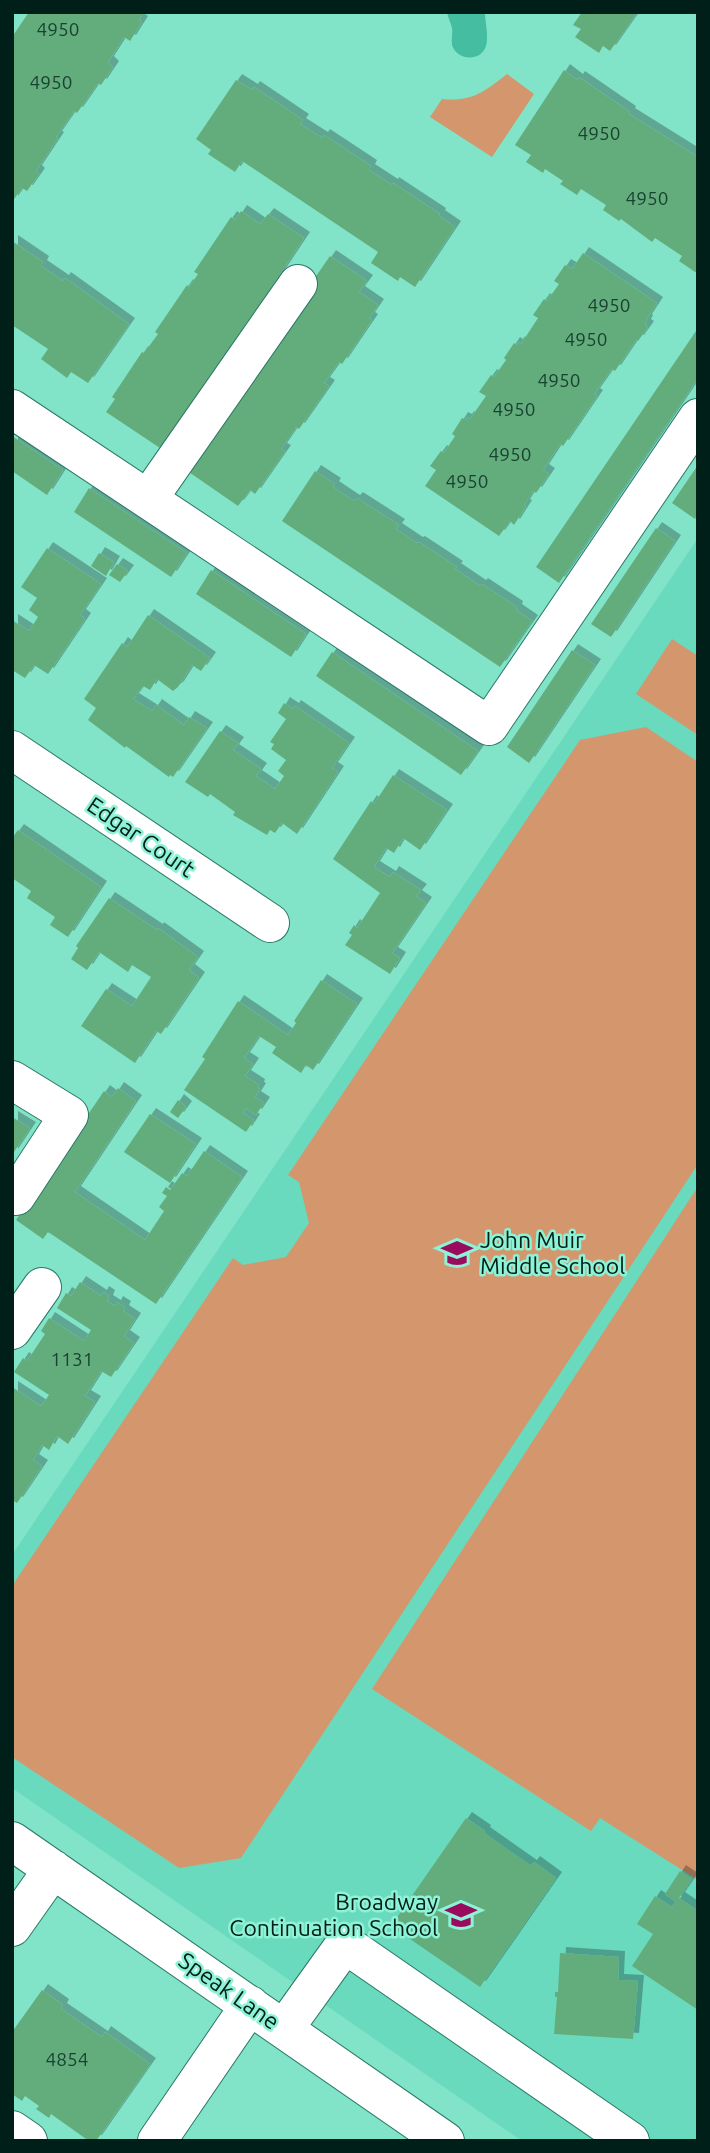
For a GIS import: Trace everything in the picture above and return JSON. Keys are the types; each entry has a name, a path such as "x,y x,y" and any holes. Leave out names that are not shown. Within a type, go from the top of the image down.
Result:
{"street":[{"path":"148,499 298,284"},
{"path":"12,409 489,726 698,418"},
{"name":"Edgar Court","path":"12,750 270,923"},
{"path":"12,1080 69,1115 16,1196"},
{"path":"12,1330 42,1287"},
{"name":"Speak Lane","path":"12,1841 284,2029 425,2135"},
{"path":"12,1927 53,1869"},
{"path":"284,2029 345,1944 630,2141"},
{"path":"157,2141 250,2006"},
{"path":"12,2130 28,2141"}],"shaded area":[{"path":"447,12 485,12 487,42 479,55 464,57 455,50"},
{"path":"507,74 534,94 492,157 430,117 442,99 470,97"},
{"name":"John Muir Middle School","path":"698,538 698,2141 522,2141 12,1788 12,1555"},
{"path":"672,639 698,656 698,735 636,694"},
{"name":"John Muir Middle School","path":"646,727 698,762 698,1164 241,1858 179,1868 12,1757 12,1586 233,1258 243,1265 286,1257 309,1223 299,1182 288,1175 580,740"},
{"path":"695,1191 698,1193 698,1880 600,1818 591,1831 372,1689"}],"building":[{"path":"29,12 144,12 139,20 142,22 130,41 124,37 108,62 113,67 101,85 98,83 77,113 74,111 36,171 39,174 27,191 22,188 12,202 12,37"},
{"path":"582,12 636,14 610,51 603,46 599,53 575,37 581,29 573,25"},
{"path":"564,70 577,80 579,77 630,112 629,114 698,157 698,271 695,272 679,261 682,256 655,238 652,242 621,219 619,221 603,210 606,205 581,189 577,195 560,184 563,181 545,169 543,173 526,162 531,155 515,145"},
{"path":"236,80 252,90 254,87 303,120 300,124 322,138 324,135 371,166 369,170 440,214 439,216 455,227 415,287 400,277 398,281 371,263 378,252 242,161 235,172 208,154 211,150 196,139"},
{"path":"241,211 260,224 268,214 304,238 163,450 106,412 115,399 112,397 142,352 144,353 158,334 155,332 187,285 189,287 198,274 194,272 231,217 235,220"},
{"path":"12,241 43,262 41,266 63,281 65,278 129,324 88,383 71,372 67,378 41,359 48,349 12,325"},
{"path":"583,253 657,303 646,320 645,325 648,327 615,371 612,369 563,446 560,444 543,470 549,474 536,493 533,491 514,525 510,521 499,536 425,486 436,470 430,466 441,451 444,453 462,418 470,419 486,396 479,392 491,375 494,377 514,343 521,344 538,318 533,315 559,284 554,281 565,265 572,269"},
{"path":"330,256 367,281 359,292 378,305 369,318 372,320 342,364 339,362 324,383 329,386 299,429 296,427 281,449 285,451 255,494 250,490 238,506 183,468"},
{"path":"698,328 698,378 559,583 536,567"},
{"path":"12,436 63,470 47,495 12,471"},
{"path":"698,465 698,514 695,519 672,503"},
{"path":"315,471 354,501 357,498 399,525 396,529 457,567 455,569 480,586 482,584 517,607 516,610 532,621 500,667 282,521"},
{"path":"89,488 187,553 171,577 74,512"},
{"path":"656,528 675,541 611,637 591,624"},
{"path":"47,548 101,584 80,615 85,619 48,674 34,665 25,678 12,670 12,620 29,631 38,617 29,610 37,598 21,587"},
{"path":"99,553 114,562 106,576 91,566"},
{"path":"117,564 128,571 120,582 109,575"},
{"path":"211,570 306,634 291,657 196,594"},
{"path":"148,615 210,658 201,671 192,665 173,691 157,679 150,690 143,686 133,699 152,711 156,705 184,725 189,717 207,728 173,777 169,777 126,746 125,748 88,720 96,708 84,699 122,643 127,647"},
{"path":"572,650 595,665 529,763 507,747"},
{"path":"332,652 478,751 461,775 316,676"},
{"path":"284,703 293,709 295,706 349,743 332,768 338,772 297,834 282,823 275,833 270,830 267,835 233,815 235,812 210,794 208,797 185,782 220,731 238,743 233,750 261,769 256,776 275,789 284,776 278,771 286,760 271,749 274,744 270,742 286,719 278,713"},
{"path":"393,775 447,810 420,850 403,838 394,853 386,848 374,867 390,877 393,872 421,890 416,896 426,903 392,953 400,958 390,974 345,945 352,935 349,933 354,925 357,928 380,893 333,859 371,801 374,804"},
{"path":"18,830 101,887 68,937 50,925 55,917 27,898 31,891 12,878 12,838"},
{"path":"109,898 198,957 189,970 199,978 161,1034 156,1031 135,1063 81,1026 106,989 132,1006 151,977 132,965 128,972 99,952 87,970 71,959 78,948 76,946"},
{"path":"321,980 357,1004 313,1070 306,1065 301,1073 272,1053 276,1047 259,1036 244,1058 253,1064 245,1076 259,1085 260,1089 255,1097 264,1103 256,1115 246,1108 243,1113 254,1120 246,1132 184,1090 238,1001 288,1035"},
{"path":"118,1088 136,1101 75,1192 145,1240 164,1211 159,1207 167,1196 162,1193 166,1187 170,1190 182,1173 187,1176 204,1151 242,1177 156,1304 48,1232 43,1239 16,1220 104,1091 112,1097"},
{"path":"178,1100 186,1107 178,1118 170,1112"},
{"path":"150,1114 196,1144 170,1183 124,1152"},
{"path":"12,1117 30,1128 12,1155"},
{"path":"80,1282 101,1296 103,1292 109,1296 107,1301 115,1306 117,1302 125,1307 123,1311 135,1319 124,1336 134,1343 111,1377 101,1371 85,1396 95,1402 68,1444 57,1436 49,1450 42,1445 33,1460 42,1466 17,1503 12,1500 12,1387 41,1406 49,1395 14,1372 23,1358 27,1361 45,1334 41,1331 49,1318 84,1341 91,1330 57,1308 66,1293 71,1296"},
{"path":"466,1818 531,1866 534,1862 556,1878 480,1987 391,1926"},
{"path":"680,1871 692,1879 679,1898 698,1911 698,2010 632,1966 653,1934 637,1924 655,1896 672,1907 676,1902 665,1894"},
{"path":"560,1953 619,1957 618,1980 638,1981 633,2039 554,2034 557,1997 555,1992 558,1992"},
{"path":"42,1990 63,2005 61,2009 102,2037 105,2032 150,2064 96,2141 89,2141 51,2114 49,2118 36,2109 39,2106 25,2096 22,2101 12,2094 12,2032"}],"place":[{"name":"John Muir Middle School","path":"457,1253"},
{"name":"Broadway Continuation School","path":"461,1915"}]}
